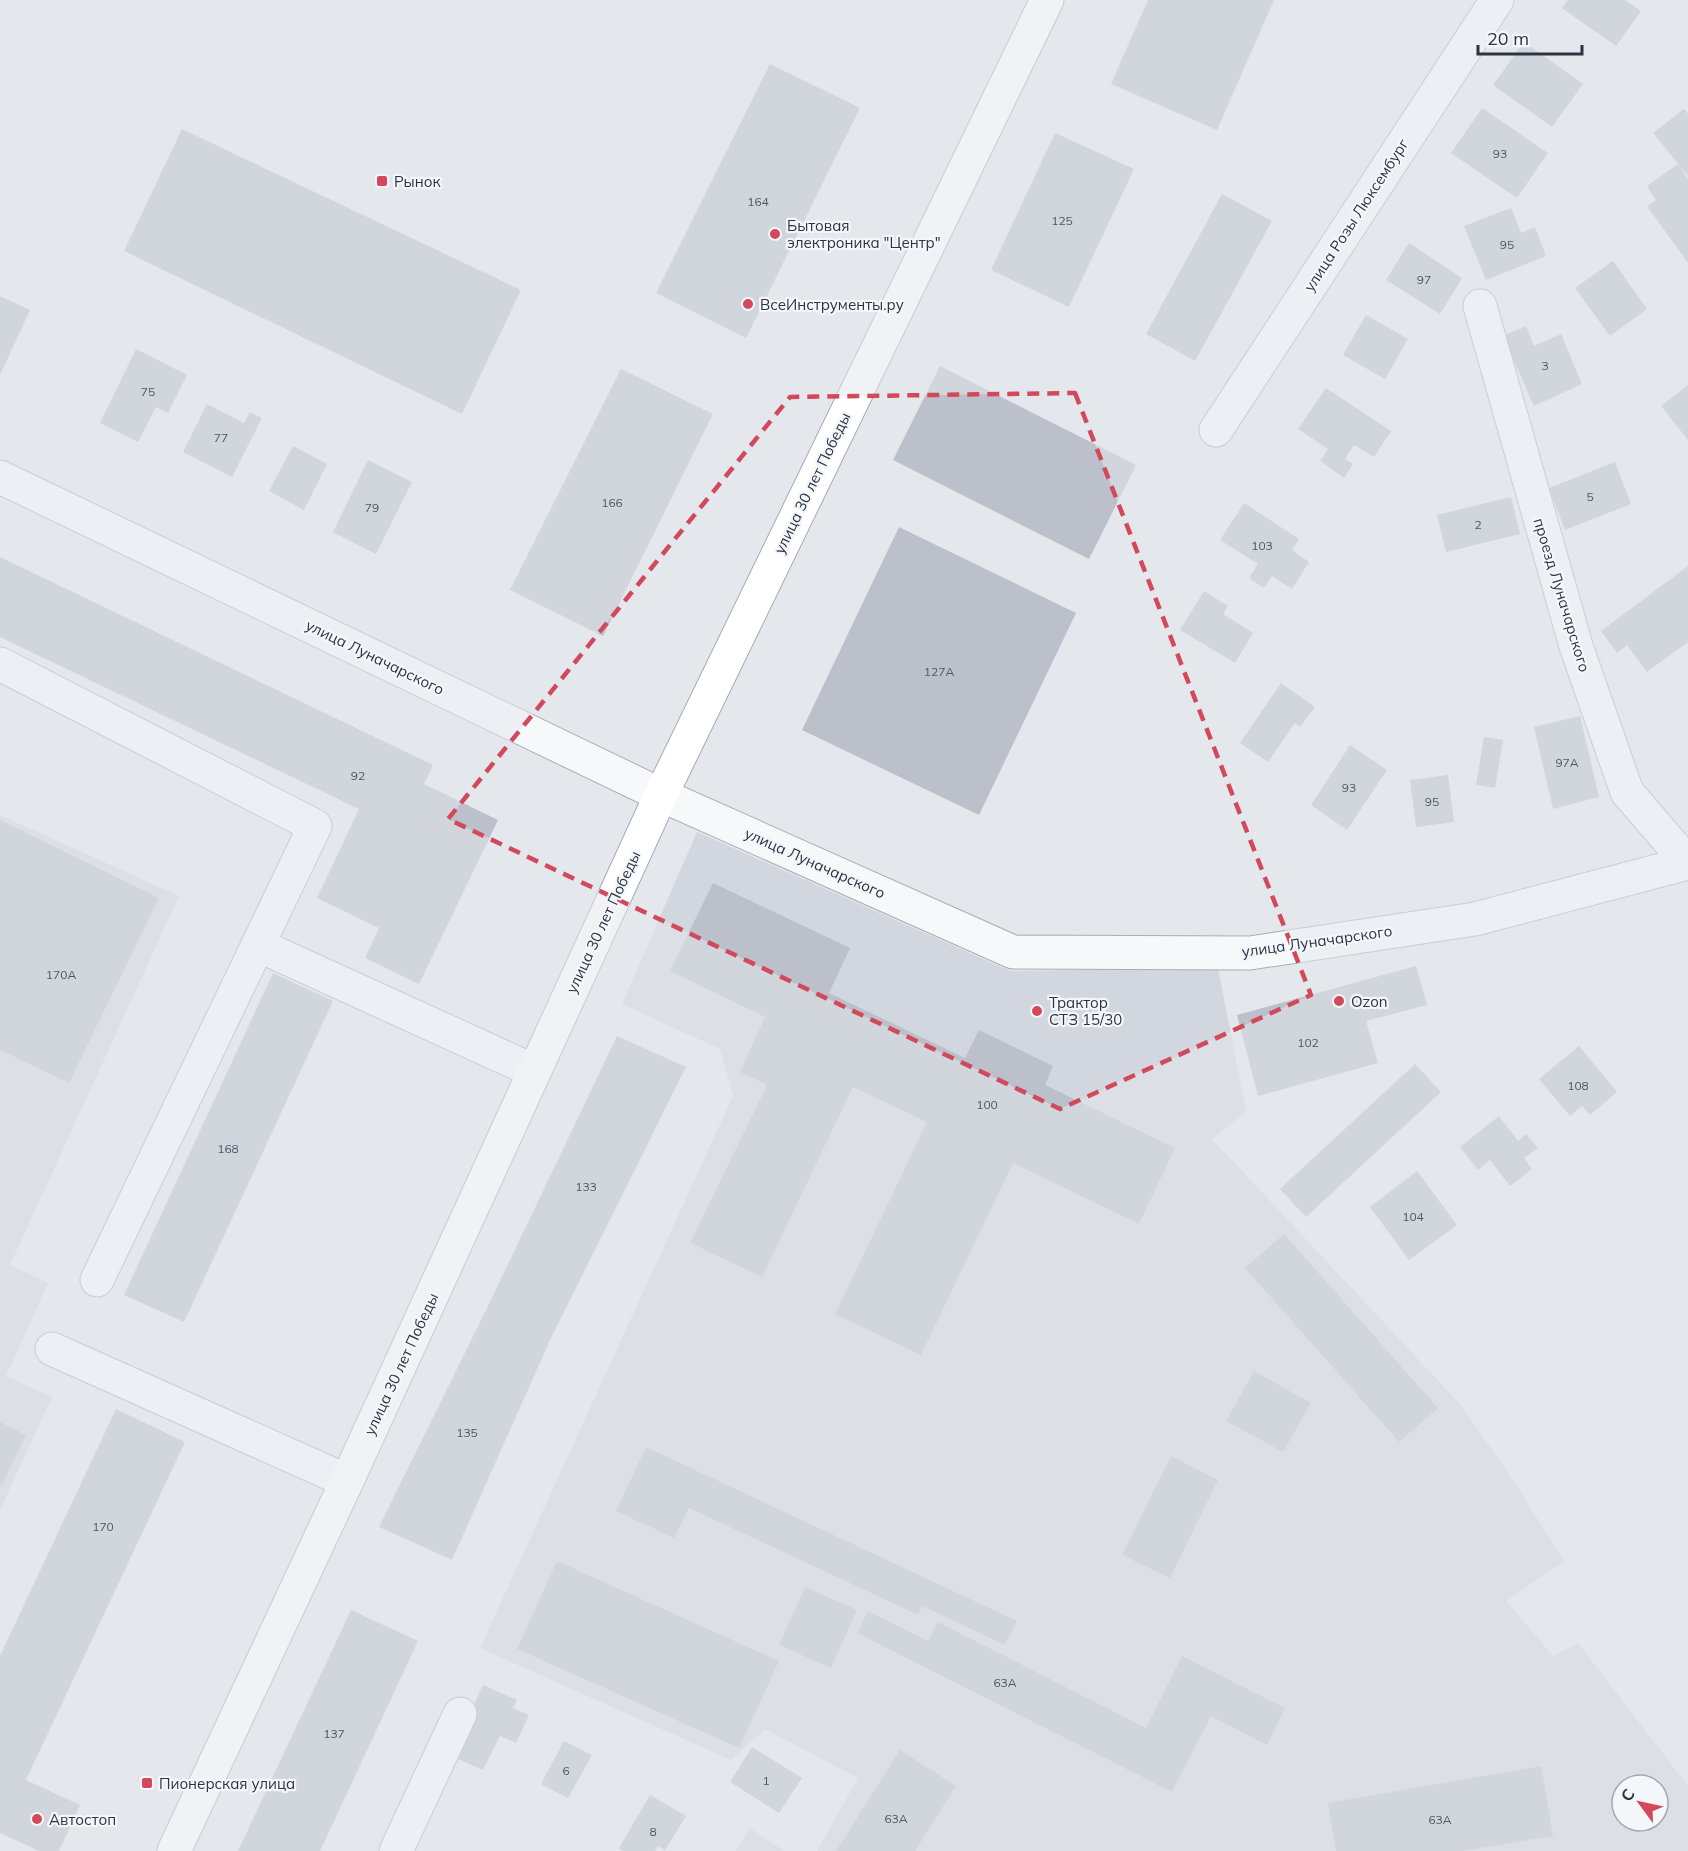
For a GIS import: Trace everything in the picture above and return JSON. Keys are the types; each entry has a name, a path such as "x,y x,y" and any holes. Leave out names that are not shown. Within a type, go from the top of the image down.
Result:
{"main road":[{"name":"улица 30 лет Победы","path":"174,1851 347,1481 661,795 1047,0"}],"street":[{"name":"улица Розы Люксембург","path":"1216,430 1497,0"},
{"name":"проезд Луначарского","path":"1480,306 1576,646 1628,792 1688,863"},
{"name":"улица Луначарского","path":"0,477 661,795 1013,952 1250,953 1475,919 1688,863"},
{"path":"0,664 315,826 97,1280"},
{"path":"258,945 534,1071"},
{"path":"52,1348 347,1481"},
{"path":"396,1851 460,1714"}],"highlighted area":[{"path":"1075,393 1311,995 1060,1109 448,819 790,397"}],"shaded area":[{"path":"0,815 179,896 10,1265 48,1283 6,1376 52,1397 0,1510"},
{"path":"697,832 1010,971 1218,968 1246,1112 1212,1139 1460,1404 1511,1477 1564,1561 1506,1601 1553,1656 1578,1643 1688,1786 1688,1851 817,1851 858,1778 765,1729 731,1760 480,1648 733,1096 720,1049 622,1004"},
{"path":"750,1828 784,1851 735,1851"}],"building":[{"path":"1148,0 1274,0 1217,130 1111,84"},
{"path":"1568,0 1625,0 1641,11 1616,46 1562,8"},
{"path":"1524,42 1583,84 1552,127 1493,85"},
{"path":"770,64 860,108 746,338 656,293"},
{"path":"1482,108 1548,153 1517,198 1451,153"},
{"path":"1684,109 1688,114 1688,176 1653,133"},
{"path":"182,129 521,290 462,414 124,251"},
{"path":"1055,133 1134,169 1069,307 991,270"},
{"path":"1678,164 1688,179 1688,263 1647,206 1656,200 1647,186"},
{"path":"1222,194 1272,221 1195,361 1146,334"},
{"path":"1511,208 1521,233 1535,227 1546,256 1486,280 1464,226"},
{"path":"1409,243 1462,278 1440,314 1386,280"},
{"path":"1613,261 1647,309 1610,336 1575,288"},
{"path":"0,296 30,310 0,375"},
{"path":"1366,315 1408,339 1385,379 1343,355"},
{"path":"1526,326 1534,346 1561,334 1582,384 1534,406 1503,336"},
{"path":"136,349 187,375 168,413 156,407 138,442 100,423"},
{"path":"940,366 1136,465 1089,559 893,460"},
{"path":"621,369 713,414 603,636 510,590"},
{"path":"1688,385 1688,440 1661,406"},
{"path":"1326,388 1391,431 1374,457 1354,445 1345,459 1353,464 1344,478 1320,461 1328,449 1298,429"},
{"path":"207,404 244,423 250,412 262,418 232,477 183,452"},
{"path":"293,446 327,464 304,510 269,491"},
{"path":"368,460 412,482 376,554 333,532"},
{"path":"1615,462 1631,504 1565,530 1549,488"},
{"path":"1511,497 1520,534 1446,552 1437,515"},
{"path":"1244,503 1299,539 1292,550 1309,562 1292,589 1272,576 1264,588 1249,578 1258,564 1220,540"},
{"path":"899,527 1076,613 979,815 802,730"},
{"path":"0,557 433,765 424,784 498,820 419,984 365,958 379,928 317,898 359,809 0,637"},
{"path":"1688,566 1688,642 1647,672 1627,645 1617,653 1601,631"},
{"path":"1204,591 1228,606 1223,614 1253,633 1235,663 1180,630"},
{"path":"1281,683 1315,707 1300,727 1295,723 1268,762 1240,743"},
{"path":"1580,716 1599,797 1553,809 1534,727"},
{"path":"1484,737 1503,740 1495,788 1476,785"},
{"path":"1350,745 1387,770 1347,830 1311,805"},
{"path":"1448,775 1454,822 1416,827 1410,780"},
{"path":"0,820 159,898 69,1083 0,1050"},
{"path":"713,883 850,948 829,993 965,1058 979,1030 1053,1066 1045,1085 1175,1148 1139,1224 1013,1163 921,1355 835,1314 927,1122 853,1087 762,1277 690,1243 767,1085 740,1072 765,1017 670,971"},
{"path":"1416,966 1427,1005 1366,1021 1378,1063 1258,1096 1237,1015"},
{"path":"273,973 333,1001 184,1322 124,1295"},
{"path":"617,1036 686,1067 551,1338 452,1560 379,1527"},
{"path":"1579,1046 1617,1092 1590,1115 1582,1106 1570,1116 1539,1079"},
{"path":"1415,1064 1441,1092 1306,1217 1280,1189"},
{"path":"1499,1116 1518,1141 1526,1134 1538,1148 1524,1158 1532,1169 1510,1186 1490,1160 1478,1170 1460,1147"},
{"path":"1417,1171 1457,1225 1409,1260 1370,1207"},
{"path":"1284,1234 1438,1408 1399,1442 1245,1268"},
{"path":"1254,1371 1311,1403 1283,1452 1226,1421"},
{"path":"116,1409 185,1442 26,1780 80,1805 59,1851 39,1851 0,1833 0,1656"},
{"path":"0,1422 26,1435 2,1485 0,1484"},
{"path":"646,1447 1017,1621 1005,1645 922,1606 918,1615 689,1508 674,1538 616,1511"},
{"path":"1171,1456 1218,1480 1170,1578 1122,1555"},
{"path":"557,1561 779,1661 739,1748 517,1649"},
{"path":"805,1587 857,1610 831,1668 779,1645"},
{"path":"351,1610 418,1641 320,1851 238,1851"},
{"path":"868,1611 928,1641 938,1622 1146,1728 1182,1656 1285,1708 1267,1745 1211,1716 1172,1792 857,1633"},
{"path":"483,1685 517,1700 513,1708 529,1715 516,1743 500,1736 483,1770 458,1759 475,1722 468,1718"},
{"path":"564,1741 592,1755 568,1798 541,1784"},
{"path":"752,1747 802,1778 779,1813 730,1782"},
{"path":"900,1750 956,1786 915,1851 836,1851"},
{"path":"1541,1766 1553,1836 1463,1851 1336,1851 1328,1803"},
{"path":"650,1795 686,1816 665,1850 658,1846 655,1851 623,1851 619,1848"}],"place":[{"name":"Рынок","path":"382,181"},
{"name":"Бытовая электроника \"Центр\"","path":"775,234"},
{"name":"ВсеИнструменты.ру","path":"748,304"},
{"name":"Ozon","path":"1339,1001"},
{"name":"Трактор СТЗ 15/30","path":"1037,1011"},
{"name":"Пионерская улица","path":"147,1783"},
{"name":"Автостоп","path":"37,1819"}]}
